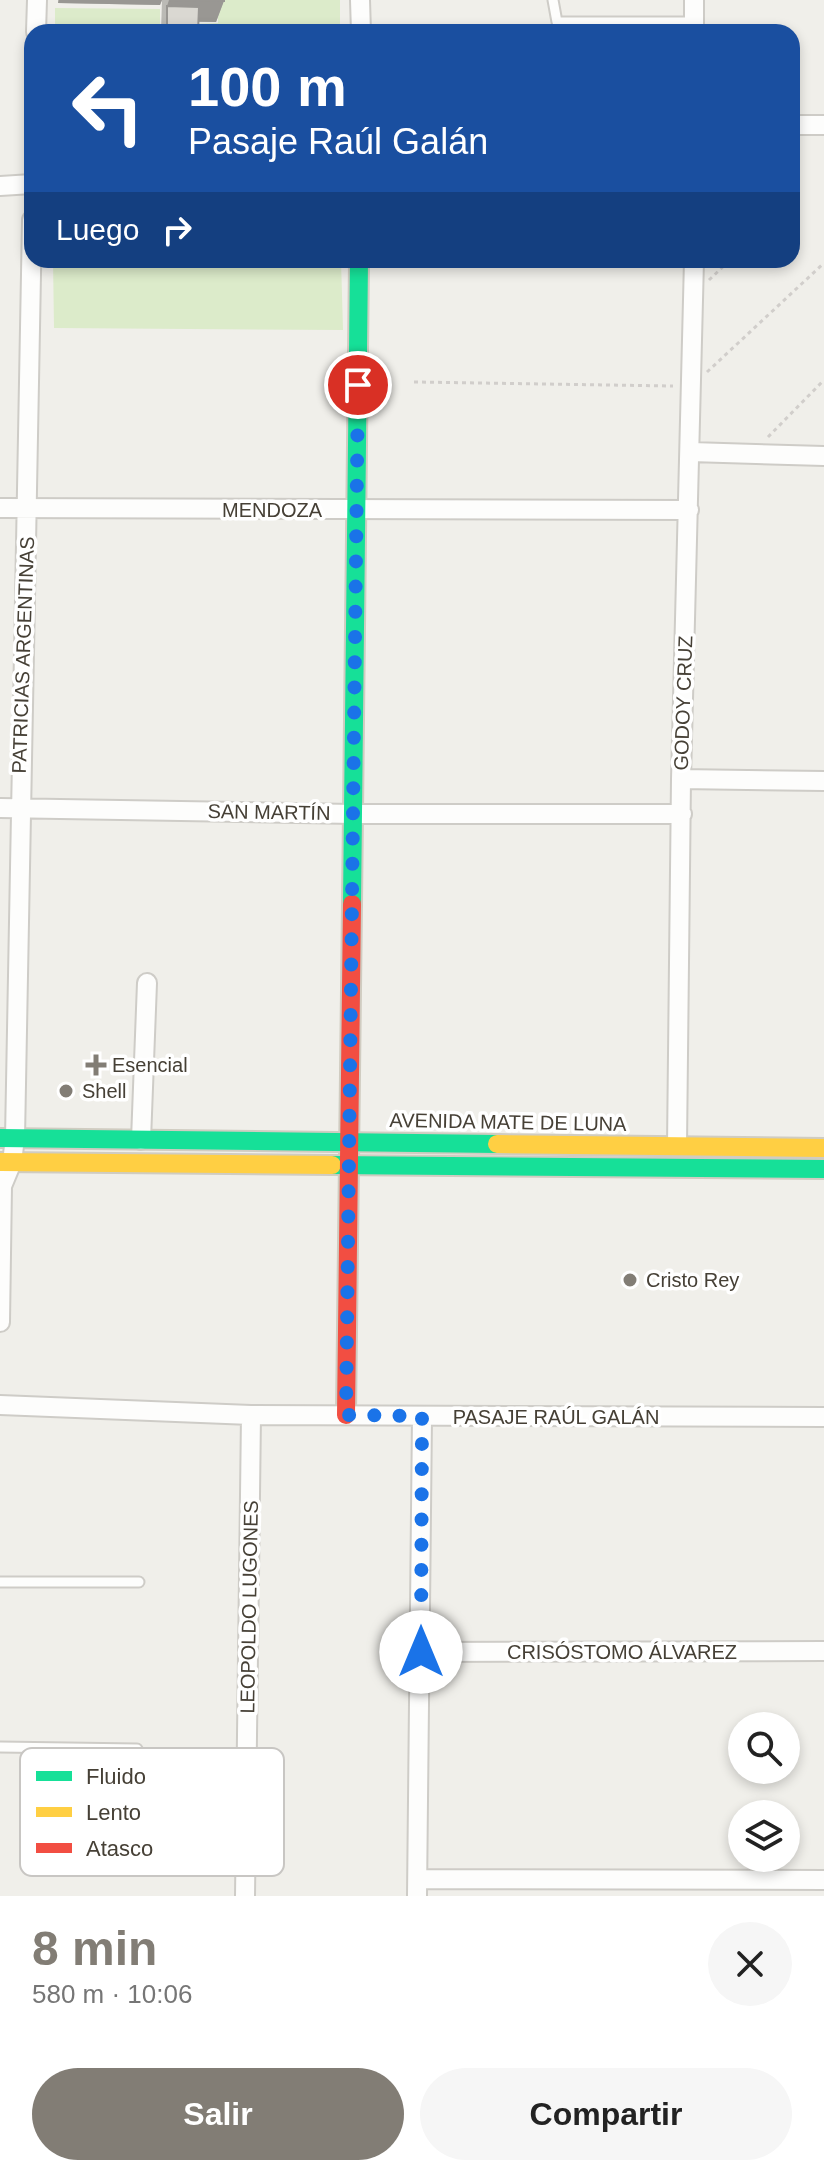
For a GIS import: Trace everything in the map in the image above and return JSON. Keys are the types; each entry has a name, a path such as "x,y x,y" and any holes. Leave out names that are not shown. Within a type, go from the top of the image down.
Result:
{"main road":[{"path":"346,1415 352,1142 359,268"},
{"name":"AVENIDA MATE DE LUNA","path":"7,1138 824,1148"},
{"path":"6,1162 824,1169"}],"street":[{"path":"36,24 37,0"},
{"path":"360,0 361,24"},
{"path":"694,0 694,24"},
{"path":"800,125 824,125"},
{"path":"0,186 24,184"},
{"name":"PATRICIAS ARGENTINAS","path":"0,1322 2,1186 7,1138 9,808 27,508 31,268"},
{"name":"GODOY CRUZ","path":"677,1146 681,779 694,268"},
{"path":"691,452 824,456"},
{"name":"MENDOZA","path":"0,508 689,510"},
{"path":"681,779 824,781"},
{"name":"SAN MARTÍN","path":"9,808 353,814 682,814"},
{"path":"141,1140 147,983"},
{"name":"PASAJE RAÚL GALÁN","path":"0,1405 251,1415 824,1417"},
{"name":"LEOPOLDO LUGONES","path":"247,1748 251,1415"},
{"path":"422,1416 418,1887 653,1888 824,1880"},
{"name":"CRISÓSTOMO ÁLVAREZ","path":"421,1652 824,1651"},
{"name":"LEOPOLDO LUGONES","path":"245,1876 245,1896"}],"lane":[{"path":"553,0 557,22 612,24"},
{"path":"0,1582 139,1582"},
{"path":"0,1747 68,1748"}],"path":[{"path":"414,382 692,386 824,263"},
{"path":"694,293 721,268"},
{"path":"751,453 824,380"}],"green space":[{"path":"218,0 340,0 340,24 194,24 218,23"},
{"path":"55,8 160,9 160,24 55,24"},
{"path":"53,268 341,268 343,330 54,328"}],"building":[{"path":"167,6 199,7 198,24 167,24"}],"traffic: fast":[{"path":"352,904 359,268"},
{"path":"0,1138 497,1144"},
{"path":"332,1165 824,1169"}],"traffic: slow":[{"path":"497,1144 824,1148"},
{"path":"0,1162 332,1165"}],"traffic: jam":[{"path":"346,1415 352,904"}],"place":[{"name":"Esencial","path":"96,1065"},
{"name":"Shell","path":"66,1091"},
{"name":"Cristo Rey","path":"630,1280"}],"route":[{"path":"358,385 352,1142 346,1415 422,1416 421,1652"}]}
